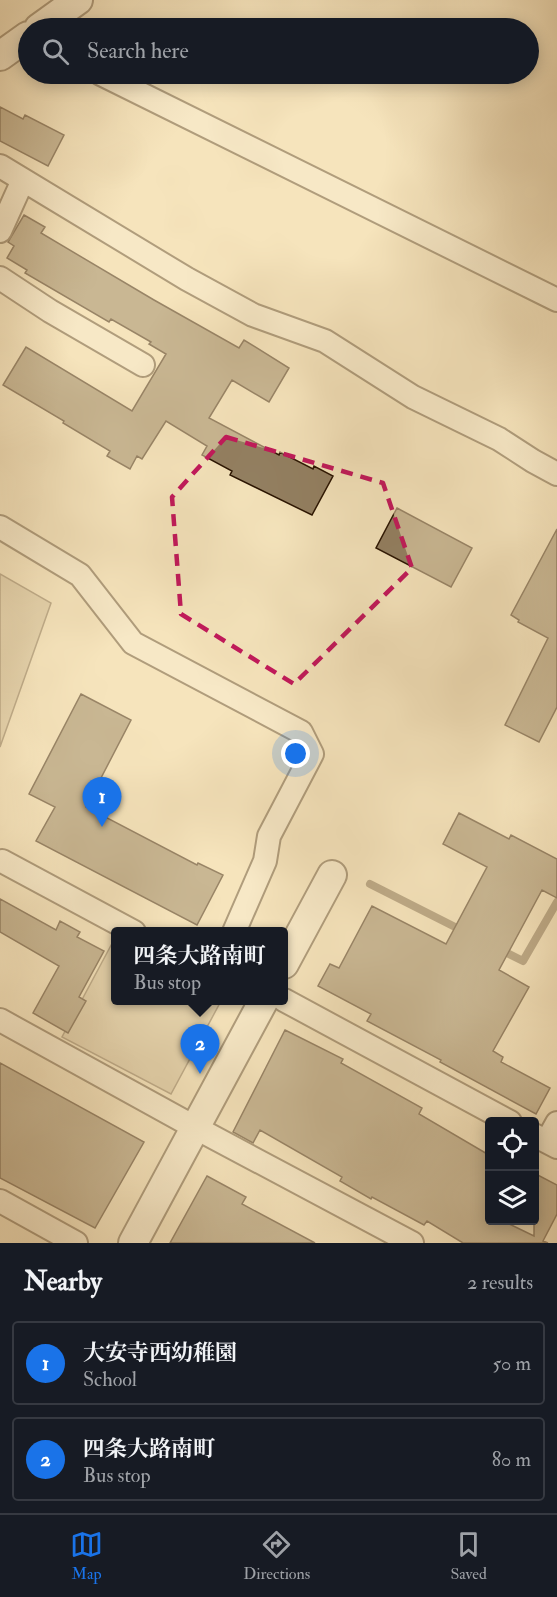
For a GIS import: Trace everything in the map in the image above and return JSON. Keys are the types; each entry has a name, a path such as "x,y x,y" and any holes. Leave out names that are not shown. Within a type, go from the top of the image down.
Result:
{"street":[{"path":"53,18 78,0"},
{"path":"0,56 18,43"},
{"path":"121,84 557,300"},
{"path":"0,166 187,279 253,315 325,341 413,397 499,439 557,474"},
{"path":"0,231 23,180"},
{"path":"0,278 50,311 143,365"},
{"path":"0,527 80,575 133,643 301,732 312,753 269,836 265,861 236,927"},
{"path":"2,861 125,927"},
{"path":"288,957 332,875"},
{"path":"288,1002 501,1117"},
{"path":"133,1243 261,1005"},
{"path":"0,1020 412,1243"},
{"path":"0,1202 76,1243"}],"highlighted area":[{"path":"226,437 383,483 412,568 294,684 181,614 172,497"}],"shaded area":[{"path":"0,574 51,603 0,747"},
{"path":"111,945 111,1005 219,1005 171,1094 62,1037"}],"building":[{"path":"0,107 23,119 25,115 64,135 48,166 0,141"},
{"path":"24,215 45,227 41,233 154,300 239,348 244,340 289,368 269,402 232,380 209,418 279,455 280,452 313,469 314,466 333,476 312,515 230,475 232,471 202,455 207,446 166,421 142,459 137,456 130,469 107,456 110,451 3,385 26,347 132,411 166,354 149,344 151,342 111,319 109,322 25,273 27,270 7,258 14,246 8,242"},
{"path":"397,508 472,548 451,587 376,548"},
{"path":"557,529 557,707 539,742 505,725 548,638 518,622 519,620 511,615"},
{"path":"81,694 131,720 86,807 197,865 198,863 223,875 197,925 36,841 55,807 29,794"},
{"path":"459,813 509,839 511,835 557,859 557,898 542,890 499,970 529,987 493,1051 503,1057 501,1062 550,1088 536,1114 367,1021 371,1014 318,986 330,964 339,968 372,906 446,944 487,867 443,844"},
{"path":"0,899 56,930 60,921 80,932 77,937 104,951 79,997 86,1001 68,1033 33,1013 59,966 0,932"},
{"path":"285,1030 343,1059 341,1063 422,1108 419,1114 485,1153 485,1225 511,1225 534,1236 534,1225 539,1225 539,1176 557,1185 557,1214 543,1241 548,1243 463,1243 427,1221 424,1225 372,1197 371,1199 340,1181 342,1177 260,1130 253,1143 233,1132"},
{"path":"0,1063 144,1142 95,1228 0,1178"},
{"path":"207,1176 246,1197 242,1204 315,1243 170,1243"}],"waterway":[{"path":"370,884 463,931"},
{"path":"499,949 523,961 557,902"}],"place":[{"name":"大安寺西幼稚園","path":"102,827"},
{"name":"四条大路南町","path":"200,1074"}]}
